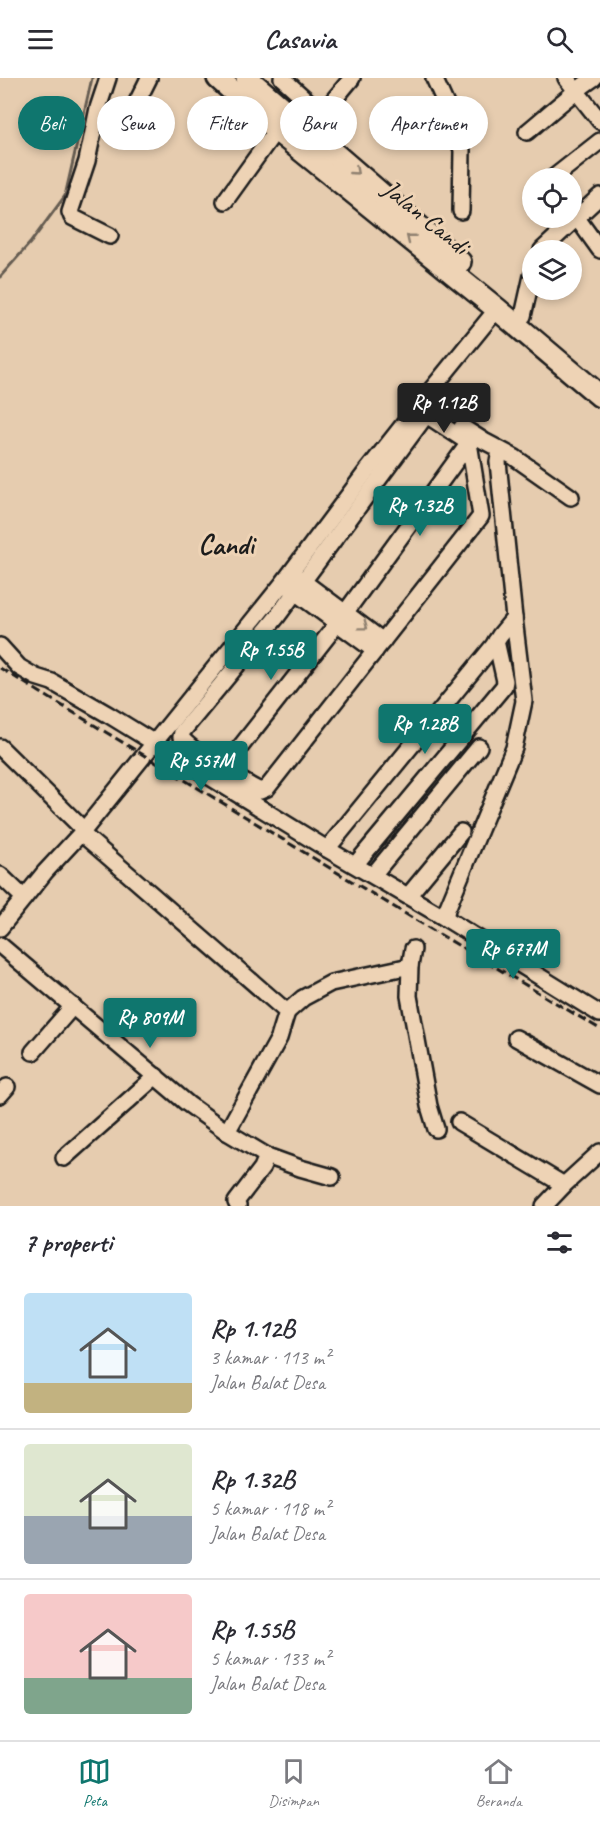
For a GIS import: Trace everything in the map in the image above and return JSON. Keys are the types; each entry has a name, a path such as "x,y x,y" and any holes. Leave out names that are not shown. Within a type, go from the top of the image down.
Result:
{"highway":[{"name":"Jalan Candi","path":"244,84 276,130 497,309 600,396"},
{"name":"Jalan Candi","path":"244,84 600,382"}],"street":[{"path":"108,78 98,108 87,161 70,214 110,236"},
{"path":"140,96 149,78"},
{"path":"282,78 322,114 352,78"},
{"path":"434,78 448,109 462,150 461,210"},
{"path":"566,78 600,121"},
{"path":"527,132 594,78"},
{"path":"225,201 276,130"},
{"path":"566,168 600,141"},
{"path":"582,209 600,196"},
{"path":"582,224 600,250"},
{"path":"551,240 562,228"},
{"path":"523,316 527,300"},
{"path":"488,446 481,516 266,790 260,791 223,769 182,740 182,732 276,618 293,582 366,472 497,309"},
{"path":"355,866 506,681 498,462 488,446 423,400"},
{"path":"0,928 293,582 426,416 433,417 514,457 571,497"},
{"path":"223,769 341,618 488,446"},
{"path":"293,582 379,646"},
{"path":"327,849 504,630"},
{"path":"444,917 514,748 518,731 524,701 504,630"},
{"path":"0,646 19,667 36,677 52,681 355,866 444,917 600,1014"},
{"path":"0,747 83,832 287,1012"},
{"path":"373,875 479,747"},
{"path":"408,896 461,832"},
{"path":"0,875 24,898"},
{"path":"0,945 188,1104 265,1161 332,1177"},
{"path":"413,949 405,967 429,1106 436,1129"},
{"path":"226,1132 279,1038 287,1012 303,998 331,983 405,967"},
{"path":"33,1052 73,1006"},
{"path":"516,1038 600,1085"},
{"path":"64,1158 156,1076"},
{"path":"459,1122 564,1185"},
{"path":"544,1206 600,1152"},
{"path":"234,1205 265,1161"}],"waterway":[{"path":"0,277 31,242 65,196 92,78"}],"railway":[{"path":"0,668 600,1029"}],"district":[{"name":"Candi","path":"226,544"}]}
